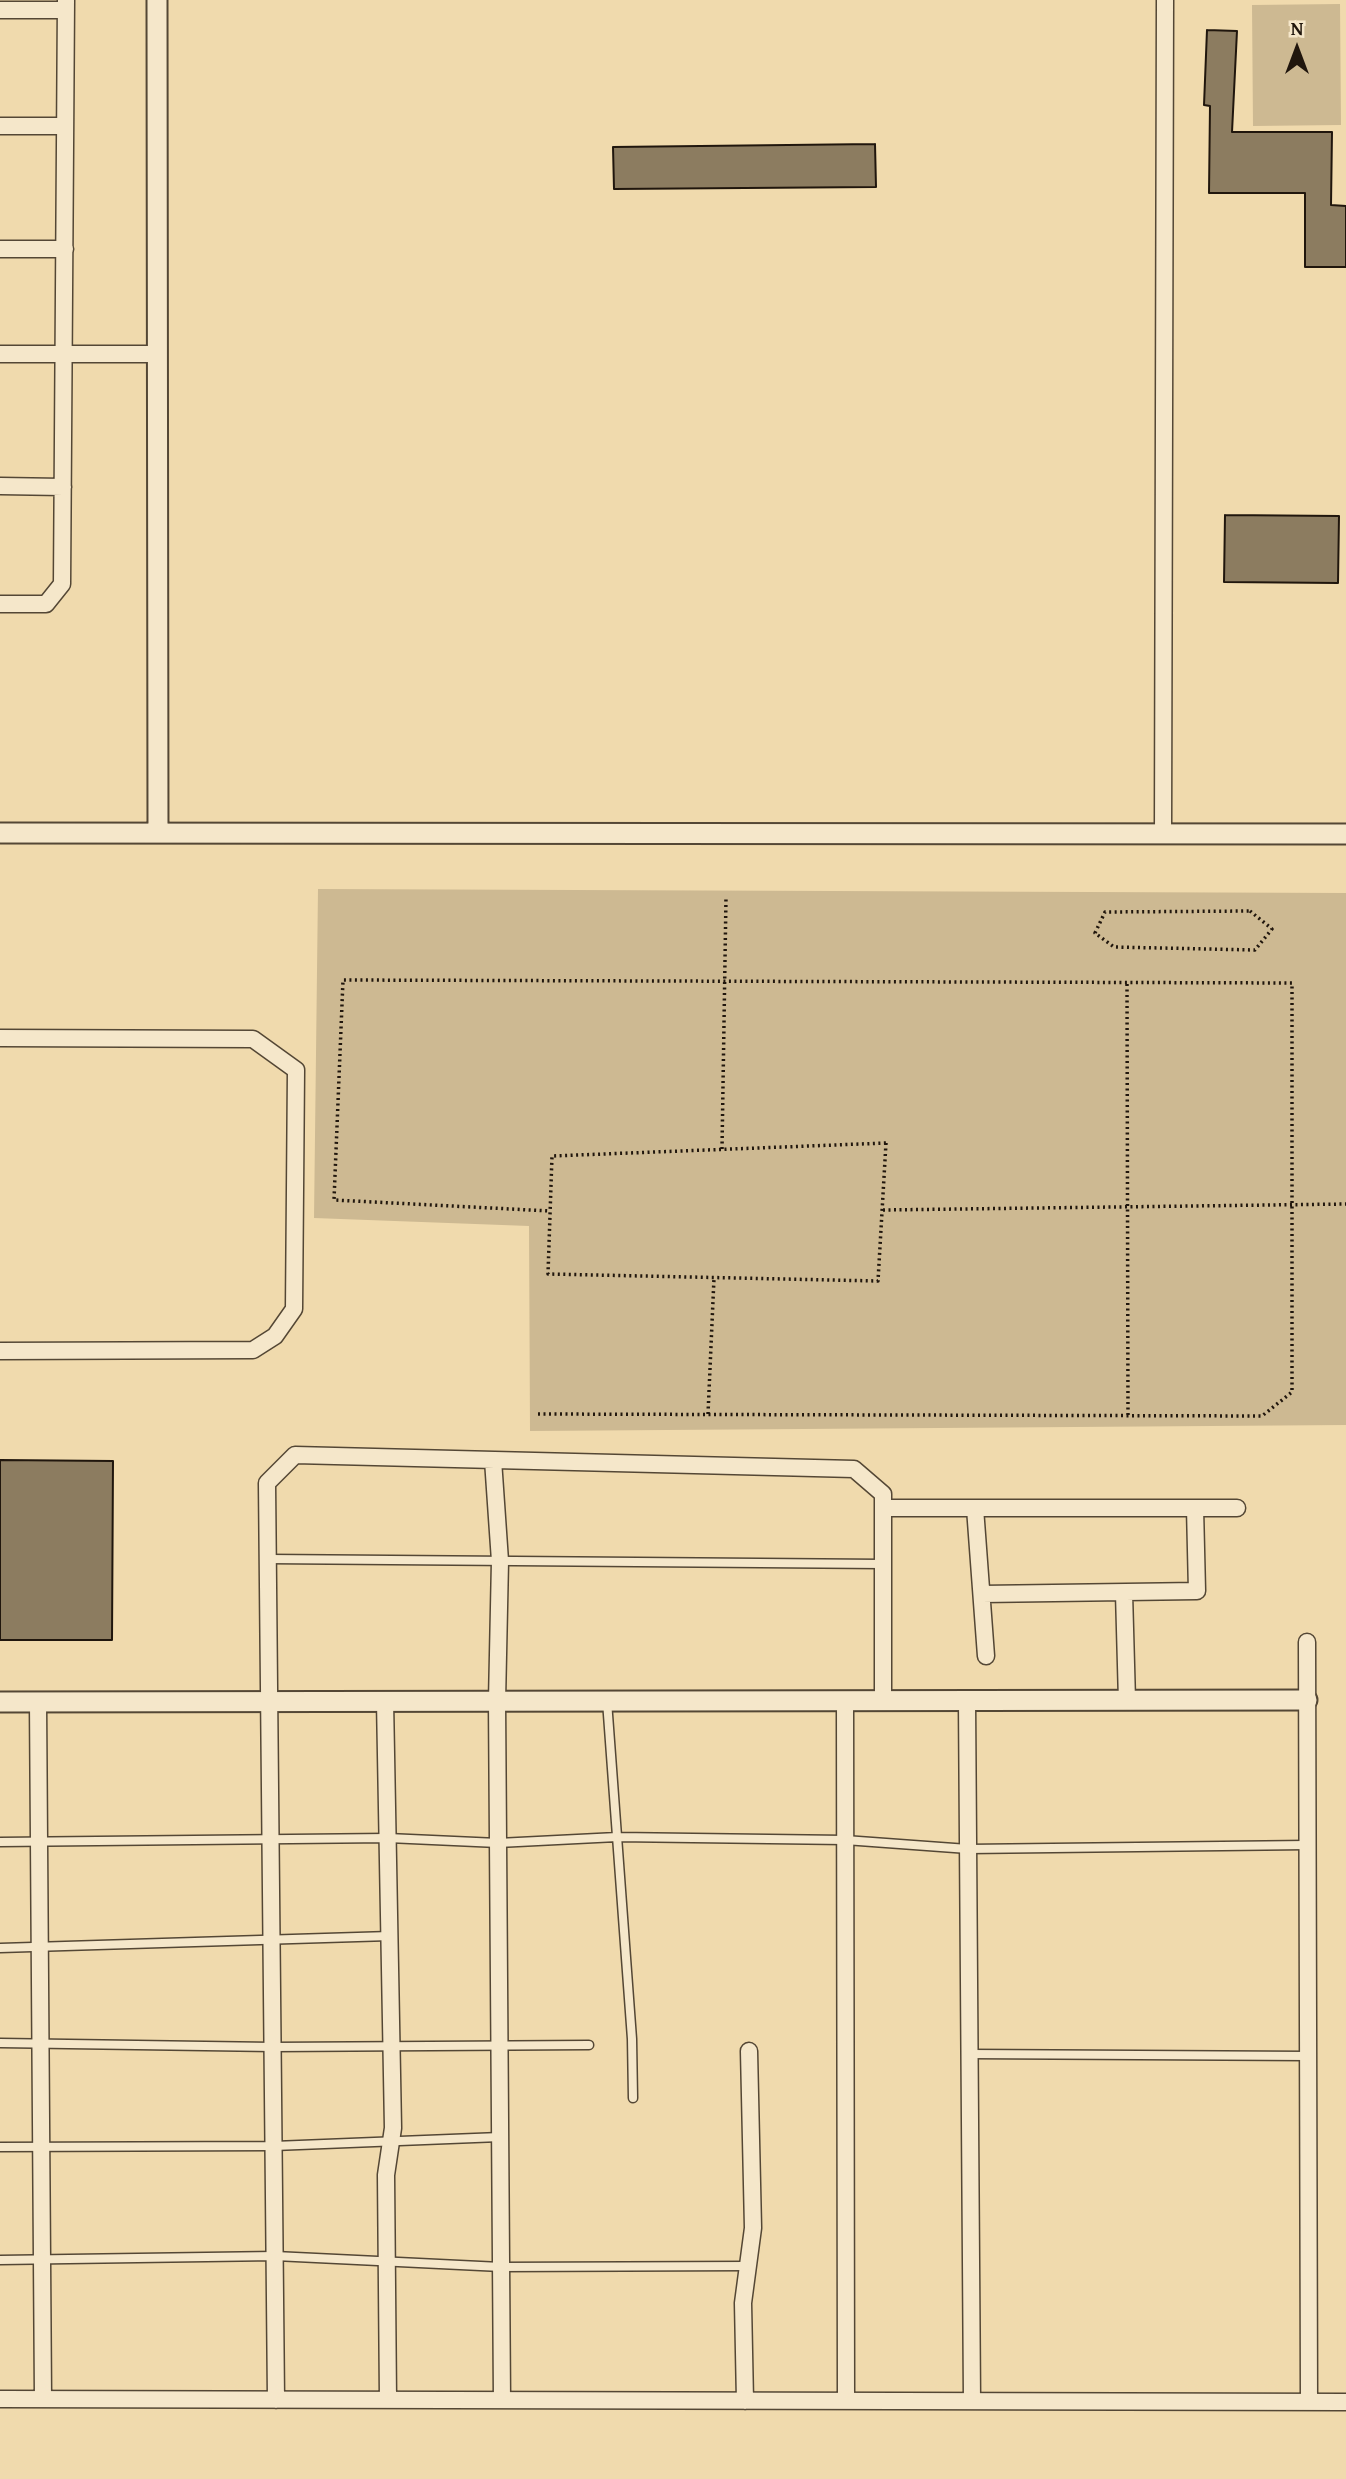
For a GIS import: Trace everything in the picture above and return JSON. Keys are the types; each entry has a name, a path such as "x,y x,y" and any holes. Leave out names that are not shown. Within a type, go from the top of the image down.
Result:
{"street":[{"path":"157,0 158,833"},
{"path":"1163,833 1165,0"},
{"path":"0,10 66,5 62,584 46,604 0,604"},
{"path":"0,126 65,126"},
{"path":"0,249 65,249"},
{"path":"0,354 158,354"},
{"path":"0,486 63,487"},
{"path":"0,834 1346,834"},
{"path":"0,1038 253,1038 296,1070 294,1309 275,1336 253,1350 0,1351"},
{"path":"276,2400 267,1483 295,1455 853,1469 883,1494 883,1701"},
{"path":"493,1460 500,1561 497,1701 502,2400"},
{"path":"883,1508 1237,1508"},
{"path":"975,1508 986,1656"},
{"path":"982,1594 1197,1591 1195,1508"},
{"path":"1124,1593 1127,1701"},
{"path":"1307,1642 1309,2402"},
{"path":"0,1702 1307,1700"},
{"path":"385,1701 391,2044 391,2143 386,2175 388,2400"},
{"path":"845,1701 846,2401"},
{"path":"967,1701 972,2401"},
{"path":"38,1702 43,2399"},
{"path":"745,2401 743,2303 753,2228 748,2051"},
{"path":"0,2399 1346,2402"}],"lane":[{"path":"268,1559 883,1564"},
{"path":"607,1701 632,2039 633,2098"},
{"path":"0,1842 388,1838 498,1843 617,1837 845,1840 968,1849 1307,1845"},
{"path":"0,1948 390,1936"},
{"path":"0,2043 273,2047 391,2044 589,2045"},
{"path":"969,2054 1308,2056"},
{"path":"0,2147 274,2146 500,2137"},
{"path":"0,2260 275,2256 501,2267 748,2266"}],"path":[{"path":"722,1149 726,897"},
{"path":"1250,911 1272,929 1255,950 1114,947 1095,933 1105,912 1250,911"},
{"path":"538,1414 1262,1416 1292,1392 1292,983 343,980 334,1200 550,1211"},
{"path":"1127,983 1128,1416"},
{"path":"886,1143 882,1210 878,1281 548,1274 552,1156 886,1143"},
{"path":"882,1210 1346,1203"},
{"path":"708,1414 714,1278"}],"shaded area":[{"path":"1340,4 1341,125 1253,126 1252,5"},
{"path":"318,889 1346,893 1346,1425 530,1431 529,1226 314,1218"}],"building":[{"path":"1207,30 1237,31 1232,132 1332,132 1331,205 1346,206 1346,267 1305,267 1305,193 1209,193 1210,106 1204,105"},
{"path":"875,144 876,187 614,189 613,147"},
{"path":"1225,515 1339,516 1338,583 1224,582"},
{"path":"0,1460 113,1461 112,1640 0,1640"}]}
